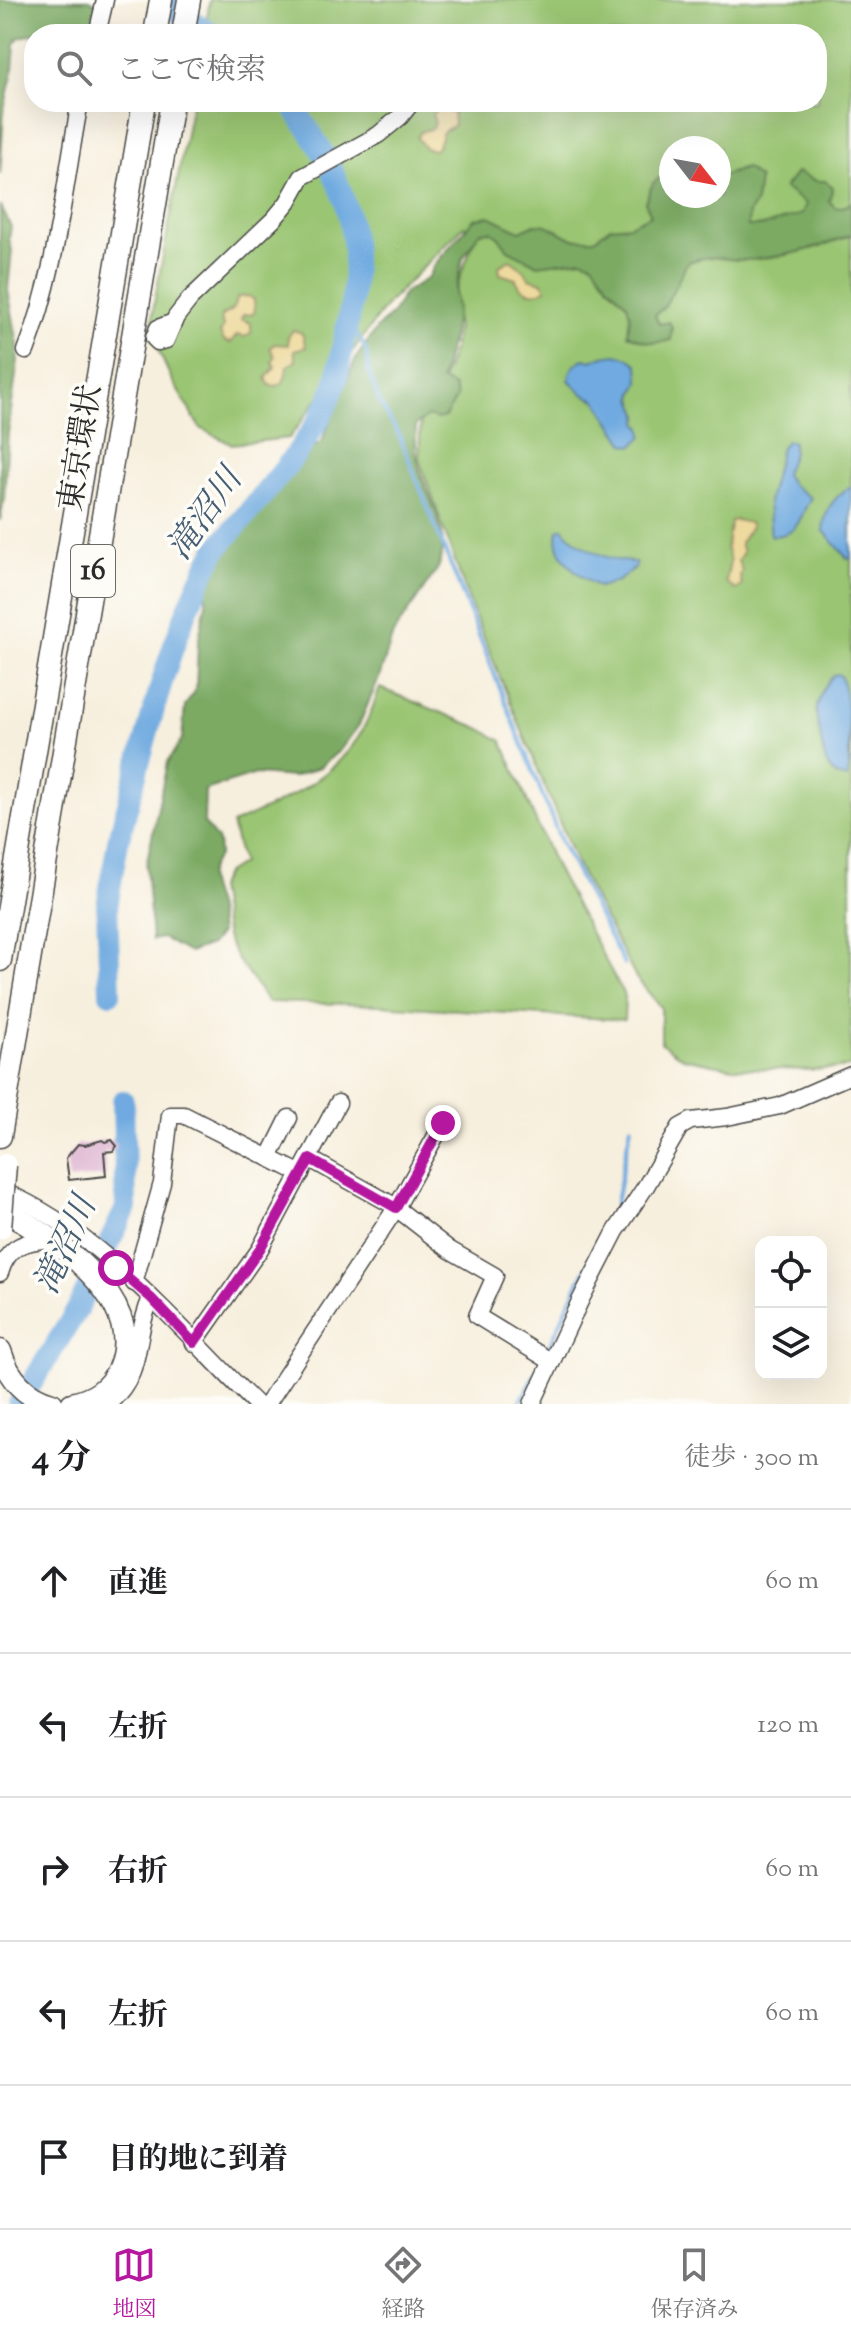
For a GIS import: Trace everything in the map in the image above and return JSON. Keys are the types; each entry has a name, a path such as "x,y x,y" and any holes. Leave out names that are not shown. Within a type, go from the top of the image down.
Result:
{"highway":[{"path":"157,24 161,0"},
{"path":"185,24 189,0"},
{"name":"東京環状","path":"0,960 142,112"},
{"name":"東京環状","path":"8,1084 170,112"},
{"path":"0,902 22,830"},
{"path":"0,1228 8,1084"},
{"name":"16","path":"0,1136 8,1084"},
{"path":"0,1209 68,1244 114,1305 123,1339 123,1358 111,1382 93,1397 72,1404"},
{"path":"0,1351 9,1371 24,1391 52,1404"}],"street":[{"path":"99,24 105,0"},
{"path":"26,351 42,308 78,112"},
{"path":"174,322 199,288 234,260 274,219 302,177 378,135 404,112"},
{"path":"532,1404 616,1231 680,1127 691,1121 780,1106 851,1075"},
{"path":"194,1343 260,1249 338,1103"},
{"path":"134,1283 162,1183 170,1115 184,1115 269,1158 306,1166 396,1208 450,1250 495,1276 477,1316 552,1362"},
{"path":"269,1158 289,1118"},
{"path":"267,1404 396,1208 443,1123"},
{"path":"0,1192 27,1204 68,1244 116,1268 151,1298 256,1404"},
{"path":"0,1273 4,1257 34,1240 68,1244"},
{"path":"108,1404 131,1377 144,1313 151,1298"}],"green space":[{"path":"0,0 89,0 99,5 96,24 24,24 24,36 18,38 15,44 4,110 0,175"},
{"path":"210,0 851,0 851,1067 812,1070 733,1068 683,1058 661,1043 661,1007 636,978 577,865 471,606 419,459 421,414 440,387 453,350 457,328 453,302 476,236 464,226 388,303 289,438 231,444 200,428 173,382 151,335 154,304 190,112 827,112 827,24 206,24"},
{"path":"746,168 759,179 748,226 763,226 802,214 806,204 784,188 797,172 816,181 825,181 833,187 829,201 836,208 851,202 851,235 775,257 748,260 711,257 687,263 665,306 655,315 659,324 669,322 672,327 671,340 665,342 649,342 628,334 630,315 627,304 593,263 582,259 538,265 508,250 491,231 480,232 463,258 455,291 457,309 453,334 441,380 454,387 457,397 445,417 437,419 428,416 416,425 418,463 443,541 438,568 393,634 359,725 340,750 320,767 293,777 256,774 205,790 204,823 218,841 219,855 209,874 220,933 211,945 189,953 162,938 152,940 146,866 167,763 182,739 185,706 196,689 206,581 263,503 309,449 321,443 356,358 378,327 392,314 404,293 429,277 435,264 474,219 489,216 520,231 535,224 547,225 573,239 595,239 610,227 630,225 651,215 645,202 653,183 659,178 659,208 731,208 731,173"},
{"path":"0,205 11,227 8,290 18,360 0,521"},
{"path":"380,688 479,728 502,741 555,866 625,997 624,1020 378,1005 268,1002 237,959 226,937 218,888 225,874 242,863 232,824 295,794 337,763 359,736"}],"sand":[{"path":"453,113 454,125 443,132 437,148 433,150 425,148 417,138 420,132 433,128 432,114"},
{"path":"510,260 529,278 542,282 546,289 528,292 516,279 500,274 499,266"},
{"path":"249,296 254,300 255,311 243,315 241,319 251,323 251,333 244,337 237,335 231,343 224,341 220,333 223,328 221,316 232,310 238,297"},
{"path":"293,330 302,333 306,347 294,350 296,361 287,366 281,384 269,385 266,378 275,367 272,361 275,357 270,348 274,344 288,345 288,337"},
{"path":"731,521 749,523 751,527 740,543 743,552 738,561 742,586 735,590 726,582 730,561 726,547"}],"water":[{"path":"616,354 638,365 639,380 633,398 643,436 633,446 625,444 596,400 583,394 569,380 575,365 584,359 592,361"},
{"path":"787,440 793,442 793,453 785,474 792,485 811,498 793,529 771,536 768,502 781,447"},
{"path":"851,486 851,559 823,530 831,505"},
{"path":"563,528 587,548 606,557 636,562 636,567 618,581 599,587 575,571 563,557 557,539 558,530"},
{"path":"836,674 840,675 843,684 847,711 847,778 839,777 826,762 817,717 821,693"}],"building":[{"path":"112,1140 117,1146 113,1151 104,1152 106,1176 69,1180 66,1158 78,1144"}],"waterway":[{"name":"滝沼川","path":"166,0 197,24"},
{"name":"滝沼川","path":"110,993 107,906 118,841 168,661 213,555 307,438 329,400 339,370 351,305 353,243 339,186 326,158 296,112"},
{"path":"350,322 366,350 369,373 380,403 399,435 562,844 624,964"},
{"name":"滝沼川","path":"19,1404 77,1310 126,1208 123,1101"},
{"path":"548,1349 613,1218 631,1126"},
{"path":"519,1404 539,1366"}],"route":[{"path":"116,1268 151,1298 194,1343 260,1249 310,1159 396,1208 443,1123"}]}
